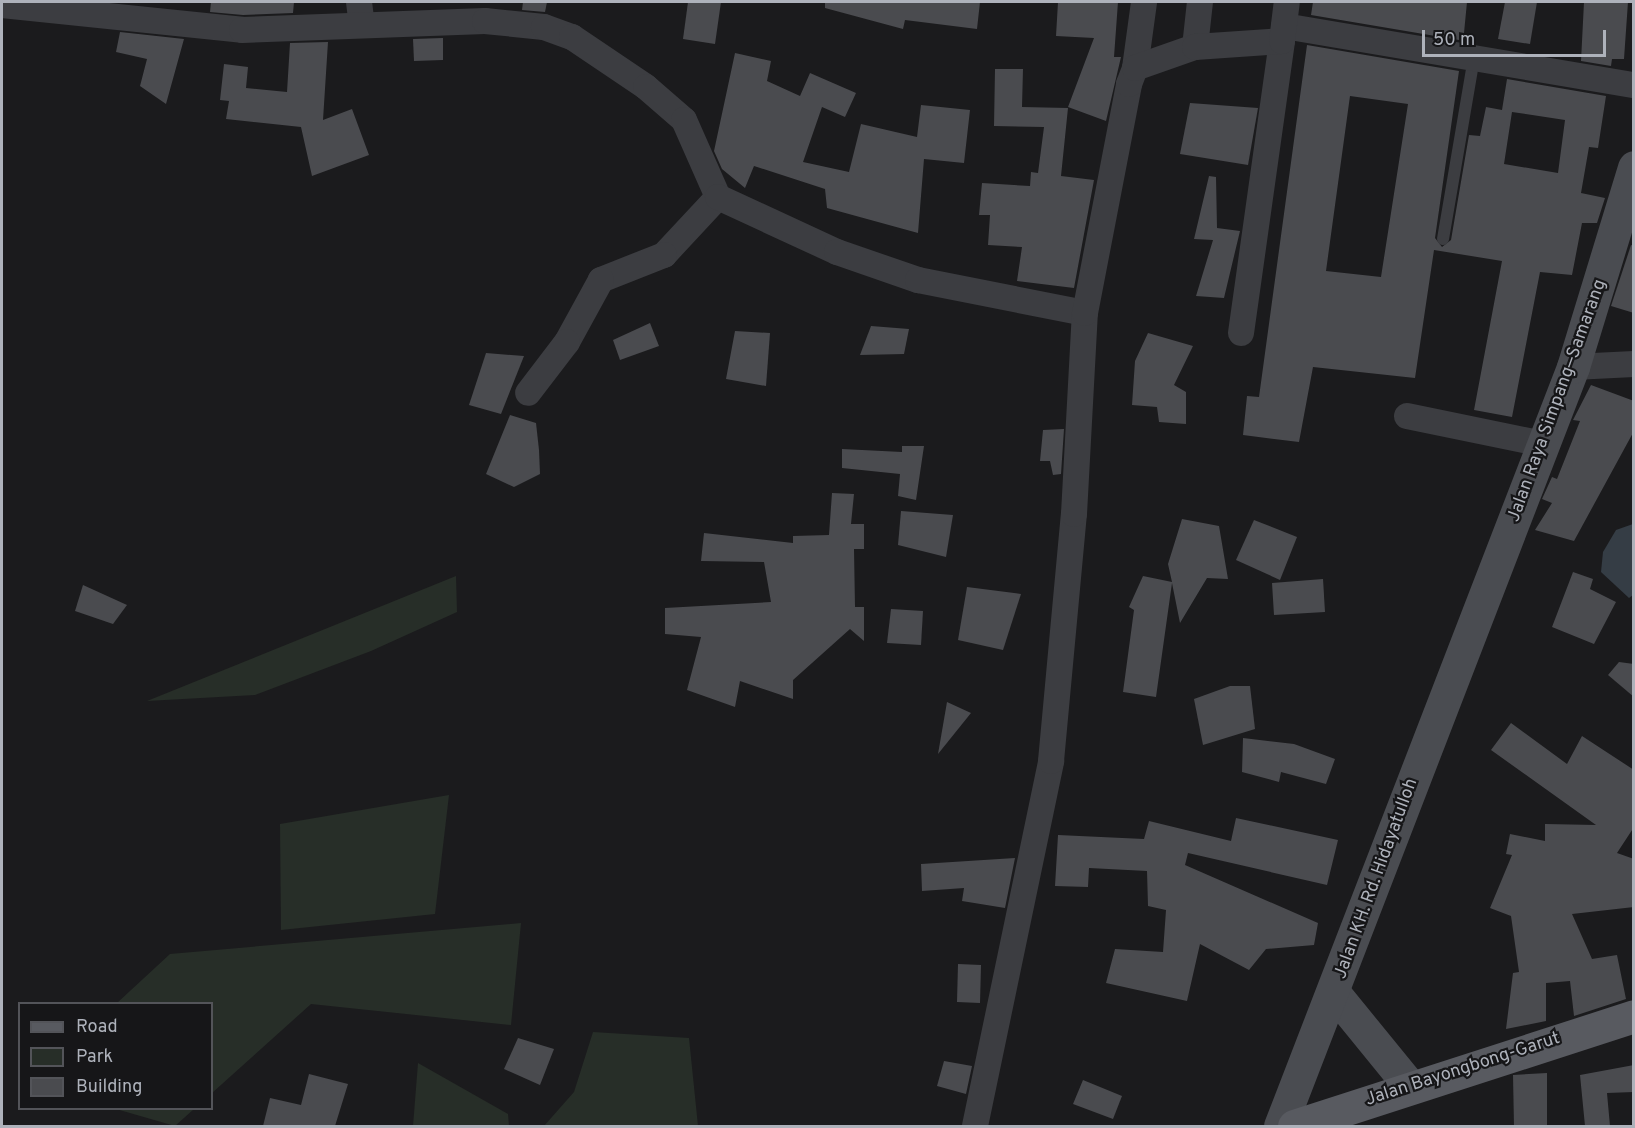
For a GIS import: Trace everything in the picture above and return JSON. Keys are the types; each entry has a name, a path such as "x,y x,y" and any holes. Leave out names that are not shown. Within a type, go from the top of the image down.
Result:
{"main road":[{"name":"Jalan Raya Simpang—Samarang","path":"1471,631 1574,367 1634,167"},
{"name":"Jalan KH. Rd. Hidayatulloh","path":"1280,1126 1334,993 1471,631"},
{"path":"1334,993 1409,1085"},
{"name":"Jalan Bayongbong-Garut","path":"1294,1126 1409,1085 1634,1016"}],"street":[{"path":"975,1126 1051,761 1073,524 1084,313 1135,68 1144,2"},
{"path":"1195,47 1200,2"},
{"path":"2,5 242,30 361,14 508,22 572,37 684,120 718,197 837,252 906,276 1084,313"},
{"path":"1135,68 1195,47 1284,23 1634,85"},
{"path":"1241,333 1284,23"},
{"path":"528,393 567,342 601,280 664,255 718,197"},
{"path":"1574,367 1634,364"},
{"path":"1407,416 1543,444"}],"lane":[{"path":"1443,239 1474,58"}],"green space":[{"path":"456,576 457,612 371,651 255,695 147,701"},
{"path":"449,795 435,914 281,930 280,824"},
{"path":"521,923 511,1025 311,1004 213,1092 213,1002 118,1002 170,954"},
{"path":"593,1032 689,1038 698,1126 544,1126 574,1092"},
{"path":"418,1063 508,1114 509,1126 413,1126"},
{"path":"119,1110 193,1110 175,1126"}],"shaded area":[{"path":"1633,524 1633,595 1629,598 1601,572 1603,552 1616,530"}],"building":[{"path":"211,2 294,2 293,13 243,15 210,12"},
{"path":"523,2 547,2 545,12 522,10"},
{"path":"688,2 721,2 715,44 683,39"},
{"path":"825,2 980,2 977,29 905,20 903,29 825,8"},
{"path":"1058,2 1118,2 1114,57 1121,57 1106,121 1068,107 1094,38 1056,36"},
{"path":"1313,2 1467,2 1464,33 1459,32 1459,40 1311,15"},
{"path":"1505,2 1537,2 1530,44 1498,39"},
{"path":"1584,2 1628,2 1624,59 1612,59 1611,66 1581,61"},
{"path":"120,32 184,39 166,104 140,86 147,59 116,52"},
{"path":"443,38 443,60 414,61 413,39"},
{"path":"328,42 323,120 352,109 369,155 312,176 301,127 226,119 229,101 220,100 224,64 248,67 246,88 287,92 290,43"},
{"path":"1307,45 1459,71 1435,238 1442,247 1451,240 1469,135 1480,136 1486,107 1502,110 1507,79 1606,96 1598,148 1589,147 1581,193 1605,198 1597,223 1582,223 1572,275 1540,272 1512,417 1474,410 1502,261 1434,250 1415,378 1313,367 1299,442 1243,435 1247,396 1259,397","holes":["1350,96 1408,104 1381,277 1326,271","1512,112 1565,120 1558,173 1504,164"]},
{"path":"735,53 771,61 767,81 800,96 810,73 856,93 845,117 822,107 803,162 849,172 861,124 917,137 921,105 970,110 964,163 924,159 918,233 827,208 825,189 754,166 745,188 722,169 714,151"},
{"path":"995,69 1023,69 1022,107 1068,108 1061,176 1094,180 1074,288 1017,281 1022,247 988,245 990,215 979,215 982,183 1030,186 1031,172 1038,173 1044,127 994,126"},
{"path":"1190,103 1258,108 1248,165 1180,154"},
{"path":"1209,176 1216,177 1217,228 1240,231 1224,298 1196,296 1213,240 1194,239"},
{"path":"1631,245 1634,246 1634,313 1611,306"},
{"path":"650,323 659,346 620,360 613,340"},
{"path":"871,326 909,329 904,354 860,355"},
{"path":"735,331 770,333 766,386 726,379"},
{"path":"1148,333 1193,346 1174,385 1186,392 1186,424 1159,422 1157,407 1132,405 1135,361"},
{"path":"486,353 524,356 501,414 469,405"},
{"path":"1591,385 1634,401 1634,431 1574,541 1535,530 1552,503 1542,499 1552,477 1557,479 1580,421 1573,420"},
{"path":"510,415 536,423 539,450 540,474 514,487 486,474"},
{"path":"1064,429 1061,474 1053,475 1050,461 1040,461 1043,430"},
{"path":"902,446 924,446 916,500 898,496 900,474 842,468 842,449 902,452"},
{"path":"832,493 854,494 851,524 864,524 864,549 854,549 855,607 864,607 864,641 850,629 793,680 793,699 740,681 735,707 687,690 701,637 665,634 665,608 771,602 764,562 701,561 704,533 793,543 793,536 829,535"},
{"path":"901,511 953,515 946,557 898,545"},
{"path":"1182,519 1219,526 1228,579 1207,578 1180,623 1172,583 1156,697 1123,692 1134,610 1129,607 1143,576 1172,582 1168,564"},
{"path":"1254,520 1297,537 1280,580 1236,560"},
{"path":"1573,572 1593,579 1590,589 1616,602 1594,644 1552,627"},
{"path":"1323,579 1325,612 1274,615 1272,583"},
{"path":"83,585 127,605 113,624 75,611"},
{"path":"967,587 1021,594 1003,650 958,640"},
{"path":"891,609 923,611 921,645 887,643"},
{"path":"1619,662 1634,664 1634,697 1608,675"},
{"path":"1230,686 1250,686 1255,729 1203,745 1194,699"},
{"path":"947,702 971,713 938,754"},
{"path":"1511,723 1567,764 1582,736 1634,770 1634,827 1617,853 1634,859 1634,907 1572,914 1592,959 1617,955 1626,999 1574,1016 1570,981 1546,983 1546,1021 1506,1029 1513,973 1519,972 1511,916 1490,908 1512,855 1506,854 1510,834 1545,841 1545,824 1596,825 1491,750"},
{"path":"1243,738 1294,744 1335,759 1326,784 1281,772 1279,782 1242,772"},
{"path":"1236,818 1338,840 1327,885 1188,853 1185,865 1318,923 1314,945 1266,949 1249,970 1200,944 1187,1001 1106,983 1115,949 1163,952 1166,910 1148,906 1147,871 1089,868 1088,887 1055,886 1058,835 1144,839 1149,821 1231,841"},
{"path":"1015,858 1005,908 962,901 964,888 922,891 921,864"},
{"path":"958,964 981,965 980,1003 957,1002"},
{"path":"518,1038 554,1049 540,1085 504,1069"},
{"path":"944,1061 972,1066 966,1094 937,1086"},
{"path":"1634,1065 1634,1092 1607,1093 1610,1126 1585,1126 1580,1075"},
{"path":"1547,1073 1547,1126 1514,1126 1513,1075"},
{"path":"309,1074 348,1084 335,1126 263,1126 270,1098 301,1105"},
{"path":"1083,1080 1122,1096 1113,1119 1073,1104"}]}
